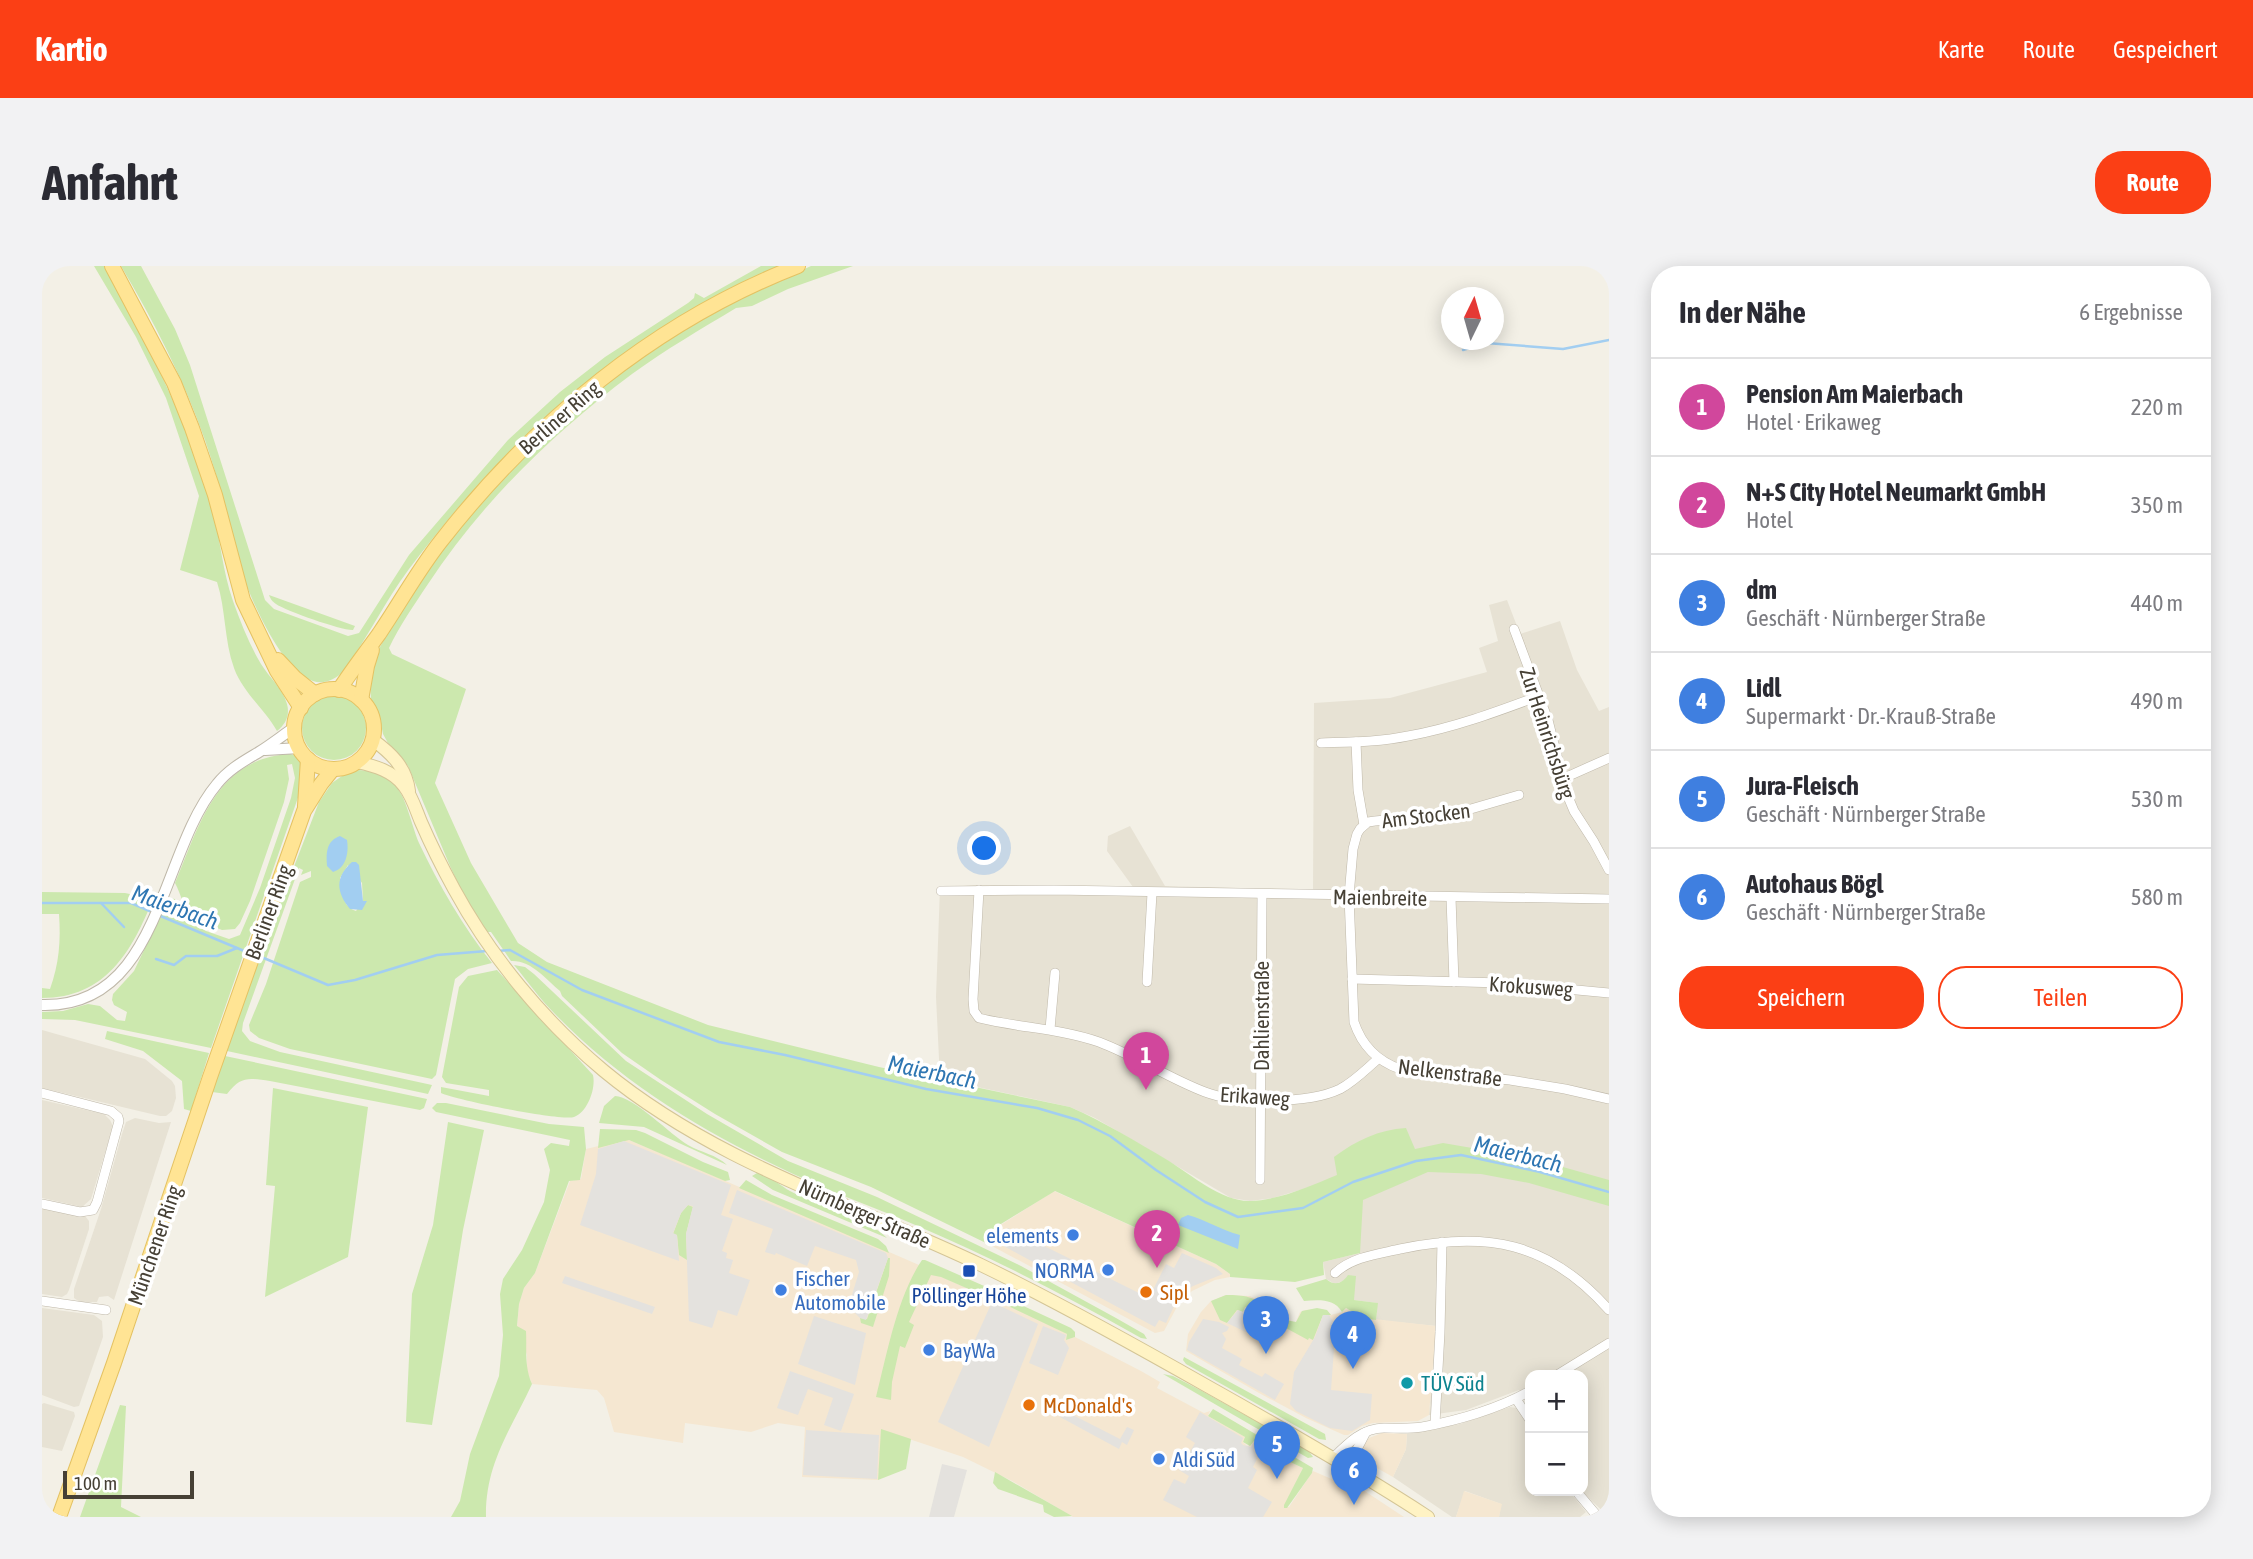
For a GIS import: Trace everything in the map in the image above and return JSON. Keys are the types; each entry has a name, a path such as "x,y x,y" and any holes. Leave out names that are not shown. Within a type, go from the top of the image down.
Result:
{"main road":[{"path":"112,266 157,349 192,428 219,507 243,600 277,671 300,708 316,694 339,690 351,693 369,709 373,720 373,740 357,762 332,769 321,766 304,754"},
{"name":"Berliner Ring","path":"339,690 424,564 461,516 513,458 562,412 618,367 682,324 724,300 798,266"},
{"name":"Berliner Ring","path":"361,700 370,656 378,635"},
{"path":"266,648 295,678 316,694"},
{"name":"Berliner Ring","path":"300,708 295,727 296,738 304,754 304,811"},
{"name":"Nürnberger Straße","path":"373,740 401,766 410,794 454,891 506,969 548,1017 598,1066 642,1100 681,1126 739,1157 913,1234 1093,1322 1334,1457 1428,1517"},
{"name":"Nürnberger Straße","path":"357,762 387,771 399,780 410,794"},
{"name":"Berliner Ring","path":"246,973 304,811 332,769"},
{"name":"Münchener Ring","path":"59,1517 246,973"}],"street":[{"name":"Zur Heinrichsbürg","path":"1514,629 1552,732 1562,779 1574,811 1609,870"},
{"path":"1321,743 1408,736 1456,725 1539,696"},
{"path":"42,1005 66,1004 79,1000 108,984 131,960 155,914 190,830 210,793 235,766 295,727"},
{"path":"1356,742 1358,790 1364,825"},
{"path":"262,750 304,754"},
{"path":"1562,779 1609,758"},
{"name":"Am Stocken","path":"1349,896 1354,841 1364,825 1375,821 1457,813 1519,795"},
{"name":"Erikaweg","path":"979,890 973,999 975,1015 988,1020 1050,1029 1113,1048 1214,1095 1234,1098 1300,1099 1332,1093 1352,1082 1378,1059"},
{"name":"Maienbreite","path":"942,891 1609,899"},
{"path":"1147,982 1152,893"},
{"name":"Dahlienstraße","path":"1260,1181 1262,894"},
{"name":"Nelkenstraße","path":"1349,896 1352,1014 1356,1030 1378,1059 1408,1071 1510,1080 1609,1099"},
{"path":"1451,898 1454,982"},
{"path":"1050,1029 1055,973"},
{"name":"Krokusweg","path":"1352,979 1503,983 1609,993"},
{"path":"42,1093 106,1110 118,1116 119,1125 95,1207 90,1211 80,1212 42,1204"},
{"path":"1435,1424 1443,1241"},
{"path":"1335,1273 1352,1262 1387,1252 1443,1241 1478,1241 1511,1246 1555,1264 1572,1275 1609,1310"},
{"path":"42,1301 106,1310"},
{"path":"1565,1370 1609,1343"},
{"path":"1334,1457 1366,1432 1381,1428 1409,1429 1435,1424 1478,1413 1525,1394"},
{"path":"1516,1399 1525,1412"},
{"path":"1346,1465 1366,1432"},
{"path":"1580,1496 1598,1517"}],"shaded area":[{"path":"1507,600 1520,634 1560,621 1577,670 1599,711 1609,707 1609,1517 1586,1496 1588,1370 1525,1370 1525,1399 1519,1390 1466,1410 1429,1415 1436,1326 1376,1320 1377,1303 1354,1300 1345,1280 1335,1284 1326,1279 1323,1262 1360,1253 1300,1190 1250,1201 1231,1198 1095,1118 1070,1107 940,1079 936,997 940,888 975,885 1133,887 1107,851 1108,836 1130,826 1165,886 1313,890 1314,703 1390,698 1487,672 1479,648 1498,641 1489,605"},
{"path":"42,1030 145,1059 175,1086 176,1098 172,1111 166,1116 160,1116 42,1088"},
{"path":"42,1100 104,1114 113,1126 91,1199 82,1207 42,1198"},
{"path":"135,1118 159,1123 171,1122 114,1300 108,1296 99,1297 97,1302 80,1302 74,1298 74,1289 126,1122"},
{"path":"623,1140 682,1162 919,1265 1036,1318 1067,1334 1066,1340 1075,1337 1141,1371 1160,1382 1157,1388 1204,1413 1210,1411 1208,1416 1245,1437 1243,1442 1247,1446 1254,1441 1303,1468 1284,1507 1289,1507 1313,1471 1341,1483 1357,1486 1404,1517 1073,1517 1012,1481 963,1457 882,1430 878,1480 802,1477 805,1427 778,1423 751,1432 685,1423 683,1443 614,1432 604,1398 597,1390 532,1384 526,1369 527,1355 517,1327 524,1288 535,1273 570,1181 581,1179 586,1149"},
{"path":"624,1141 731,1185 721,1215 733,1219 722,1251 727,1253 726,1258 733,1260 729,1273 750,1280 737,1316 718,1310 712,1328 689,1321 686,1234 693,1206 688,1205 681,1213 673,1233 677,1235 679,1261 580,1225 596,1174 598,1149"},
{"path":"737,1190 886,1253 888,1258 866,1320 860,1318 845,1300 851,1298 859,1272 856,1260 815,1246 807,1266 776,1253 765,1252 773,1229 729,1213"},
{"path":"1054,1191 1216,1264 1230,1274 1230,1277 1215,1280 1192,1291 1179,1303 1164,1331 1155,1333 990,1245 1001,1234 996,1228"},
{"path":"42,1208 85,1216 89,1221 89,1229 69,1290 62,1297 42,1294"},
{"path":"1008,1228 1149,1298 1166,1264 1174,1268 1182,1253 1216,1268 1223,1274 1180,1294 1166,1323 1159,1320 1155,1327 994,1241"},
{"path":"565,1276 655,1307 652,1314 562,1283"},
{"path":"1226,1295 1250,1296 1276,1319 1283,1321 1296,1322 1300,1312 1305,1310 1323,1309 1331,1315 1346,1308 1357,1317 1436,1326 1429,1415 1418,1421 1373,1423 1344,1435 1306,1418 1186,1351 1188,1334 1201,1312 1211,1301"},
{"path":"992,1302 1038,1324 989,1447 938,1422"},
{"path":"1245,1307 1262,1316 1250,1334 1227,1323 1238,1310 1243,1312"},
{"path":"42,1308 94,1315 102,1321 103,1337 79,1406 74,1407 42,1395"},
{"path":"1323,1315 1329,1315 1341,1334 1340,1348 1334,1348 1331,1390 1372,1394 1370,1420 1352,1431 1330,1428 1296,1411 1290,1404 1294,1372 1315,1337"},
{"path":"814,1316 866,1333 855,1385 798,1364"},
{"path":"1203,1319 1229,1327 1222,1333 1226,1339 1222,1348 1242,1359 1239,1365 1262,1377 1265,1373 1284,1384 1275,1400 1187,1350"},
{"path":"1043,1326 1066,1335 1064,1340 1069,1348 1058,1375 1029,1363"},
{"path":"790,1371 854,1394 841,1431 824,1425 833,1398 808,1389 798,1415 777,1408"},
{"path":"44,1403 74,1412 75,1416 62,1451 42,1447"},
{"path":"1510,1407 1516,1408 1525,1420 1525,1496 1573,1496 1586,1512 1580,1517 1499,1517 1501,1504 1465,1491 1456,1517 1452,1517 1393,1477 1406,1449 1407,1434 1460,1424"},
{"path":"1063,1410 1120,1439 1127,1427 1134,1430 1127,1445 1122,1442 1119,1449 1060,1417"},
{"path":"1200,1412 1243,1438 1243,1445 1251,1447 1253,1443 1263,1447 1253,1467 1257,1470 1248,1488 1272,1502 1263,1517 1197,1517 1163,1500 1174,1479 1185,1484 1189,1476 1179,1470 1195,1443 1186,1437"},
{"path":"806,1430 879,1435 877,1479 803,1475"},
{"path":"1382,1433 1407,1434 1406,1449 1393,1477 1368,1463 1362,1452 1369,1438"},
{"path":"942,1464 967,1470 954,1517 929,1517"},
{"path":"1464,1491 1502,1504 1499,1517 1456,1517"}],"green space":[{"path":"94,266 104,266 120,294 164,381 190,441 211,503 226,577 236,609 257,656 287,704 286,719 277,731 243,685 234,668 217,582 180,570 199,496 166,398 136,337"},
{"path":"121,266 141,266 175,329 190,365 265,600 274,609 348,636 359,633 409,555 508,440 560,392 605,357 688,303 695,293 704,298 761,266 780,266 676,319 601,371 565,400 498,464 437,533 400,581 343,672 333,679 321,682 302,676 292,666 282,654 257,609 246,584 216,476 196,417 167,351"},
{"path":"811,266 853,266 788,289 752,306 736,308 632,374 574,420 521,470 472,525 407,615 389,648 392,654 466,689 435,783 471,863 518,943 547,962 708,1025 879,1067 1070,1107 1133,1140 1208,1187 1240,1200 1261,1200 1284,1195 1337,1175 1334,1157 1377,1134 1406,1128 1415,1149 1443,1143 1531,1158 1609,1180 1609,1206 1529,1183 1481,1174 1428,1172 1363,1200 1360,1253 1323,1262 1324,1275 1295,1282 1230,1277 1230,1274 1216,1264 1055,1191 996,1227 1001,1234 990,1245 871,1187 782,1152 715,1114 622,1053 538,971 511,961 491,932 487,932 462,892 408,766 383,734 379,714 371,699 374,659 419,582 447,544 517,461 602,385 669,338 723,307"},
{"path":"269,595 355,626 353,630 347,629 302,616 276,604"},
{"path":"328,696 340,696 357,705 364,716 364,740 357,751 340,760 328,760 316,755 307,746 302,734 302,722 307,710 316,701"},
{"path":"290,754 301,762 302,786 211,1048 75,1020 42,1019 42,1012 63,1011 88,1004 100,1006 117,1020 125,1021 127,1012 114,1005 113,994 134,971 169,898 175,899 182,918 206,931 229,939 240,935 260,888 291,798 295,778 292,764 287,765 289,779 284,802 250,901 235,929 222,930 192,918 175,883 202,818 227,782 244,768 265,758"},
{"path":"359,770 369,771 394,784 405,803 419,843 435,874 461,920 492,963 468,969 455,979 436,1075 432,1079 290,1049 259,1038 250,1031 249,1025 266,984 300,882 311,877 311,871 301,875 303,870 299,868 242,1031 250,1041 280,1052 432,1085 428,1094 227,1051 319,802 332,783","holes":["348,865 362,883 363,901 356,911 345,902 341,888 340,878"]},
{"path":"42,892 125,893 153,899 136,936 114,968 83,990 64,996 42,998 42,988 50,989 53,980 60,934 59,914 42,914"},
{"path":"514,965 525,967 534,974 626,1061 707,1114 788,1161 877,1197 1021,1266 1144,1334 1147,1339 971,1250 836,1193 716,1135 647,1092 584,1042 550,1008"},
{"path":"497,970 593,1075 590,1099 574,1117 508,1109 441,1093 441,1087 489,1096 489,1090 446,1083 442,1077 459,987 468,976"},
{"path":"107,1031 209,1053 191,1111 184,1109 182,1081 143,1051 105,1039"},
{"path":"225,1056 427,1099 424,1108 420,1110 250,1079 241,1081 227,1094 212,1092"},
{"path":"273,1088 368,1107 348,1257 265,1297 275,1186 266,1185"},
{"path":"615,1096 632,1102 688,1145 727,1165 644,1127 599,1123 604,1106"},
{"path":"437,1103 549,1124 584,1127 586,1149 580,1180 569,1181 535,1273 524,1288 519,1304 517,1326 526,1331 527,1364 532,1384 495,1463 487,1498 486,1517 451,1517 460,1501 470,1454 499,1376 503,1335 500,1294 503,1279 522,1250 544,1202 550,1170 544,1149 551,1143 569,1146 570,1140 436,1112 432,1108"},
{"path":"448,1122 484,1130 463,1230 432,1425 406,1422 412,1294 433,1225"},
{"path":"600,1129 636,1130 645,1133 728,1172 730,1180 725,1181 629,1140 598,1148"},
{"path":"757,1173 790,1191 868,1225 887,1238 773,1190 752,1176"},
{"path":"746,1180 772,1195 878,1239 889,1253 739,1188"},
{"path":"688,1205 693,1207 686,1234 687,1260 679,1255 677,1235 673,1234 681,1213"},
{"path":"888,1258 889,1276 873,1327 861,1323 860,1318 867,1319"},
{"path":"922,1260 991,1289 994,1295 987,1297 931,1275 909,1322 914,1325 905,1348 900,1346 891,1400 876,1397 899,1308"},
{"path":"1348,1275 1356,1276 1354,1300 1378,1303 1376,1320 1356,1317 1356,1314 1346,1308 1342,1312 1330,1302 1304,1301 1296,1288 1326,1279 1338,1283"},
{"path":"1226,1295 1249,1297 1267,1310 1262,1316 1246,1307 1243,1312 1237,1310 1227,1323 1220,1320 1211,1301"},
{"path":"1004,1297 1071,1328 1075,1337 1066,1340 1067,1334 1004,1304"},
{"path":"1317,1308 1327,1310 1331,1315 1323,1315 1313,1340 1308,1340 1273,1321 1271,1317 1296,1322 1302,1311"},
{"path":"1184,1357 1325,1434 1326,1440 1319,1439 1186,1364"},
{"path":"1163,1374 1173,1376 1202,1391 1308,1450 1313,1457 1308,1458"},
{"path":"120,1405 126,1406 121,1507 141,1517 80,1517"},
{"path":"1213,1409 1313,1468 1287,1508 1284,1508 1284,1505 1303,1468 1254,1441 1250,1446 1243,1442 1245,1437 1208,1416"},
{"path":"881,1429 911,1439 906,1469 878,1480"},
{"path":"995,1472 1072,1516 1054,1517 1044,1512 1043,1505 998,1489 993,1483"}],"water":[{"path":"340,836 347,840 347,855 344,864 333,872 327,866 327,852 329,844"},
{"path":"352,862 359,865 363,901 367,901 362,910 350,909 340,891 340,879"},
{"path":"1188,1215 1240,1235 1238,1249 1178,1225 1181,1218"}],"waterway":[{"path":"1504,344 1563,349 1609,340"},
{"name":"Maierbach","path":"42,903 131,903 152,912"},
{"name":"Maierbach","path":"101,903 124,927"},
{"name":"Maierbach","path":"158,915 249,953"},
{"name":"Maierbach","path":"156,959 174,965 186,956 217,956 237,948"},
{"name":"Maierbach","path":"497,951 510,950 582,990 719,1042 926,1089 1037,1108 1078,1120 1110,1136 1205,1202 1238,1217 1303,1208 1353,1182 1416,1161 1461,1155 1540,1172 1609,1192"},
{"name":"Maierbach","path":"259,956 328,985 355,980 437,955 487,951"}],"place":[{"name":"Pension Am Maierbach","path":"1146,1090"},
{"name":"elements","path":"1073,1235"},
{"name":"N+S City Hotel Neumarkt GmbH","path":"1157,1268"},
{"name":"NORMA","path":"1108,1270"},
{"name":"Pöllinger Höhe","path":"969,1271"},
{"name":"Fischer Automobile","path":"781,1290"},
{"name":"Sipl","path":"1146,1292"},
{"name":"BayWa","path":"929,1350"},
{"name":"dm","path":"1266,1354"},
{"name":"Lidl","path":"1353,1369"},
{"name":"TÜV Süd","path":"1407,1383"},
{"name":"McDonald's","path":"1029,1405"},
{"name":"Aldi Süd","path":"1159,1459"},
{"name":"Jura-Fleisch","path":"1277,1479"},
{"name":"Autohaus Bögl","path":"1354,1505"}]}
